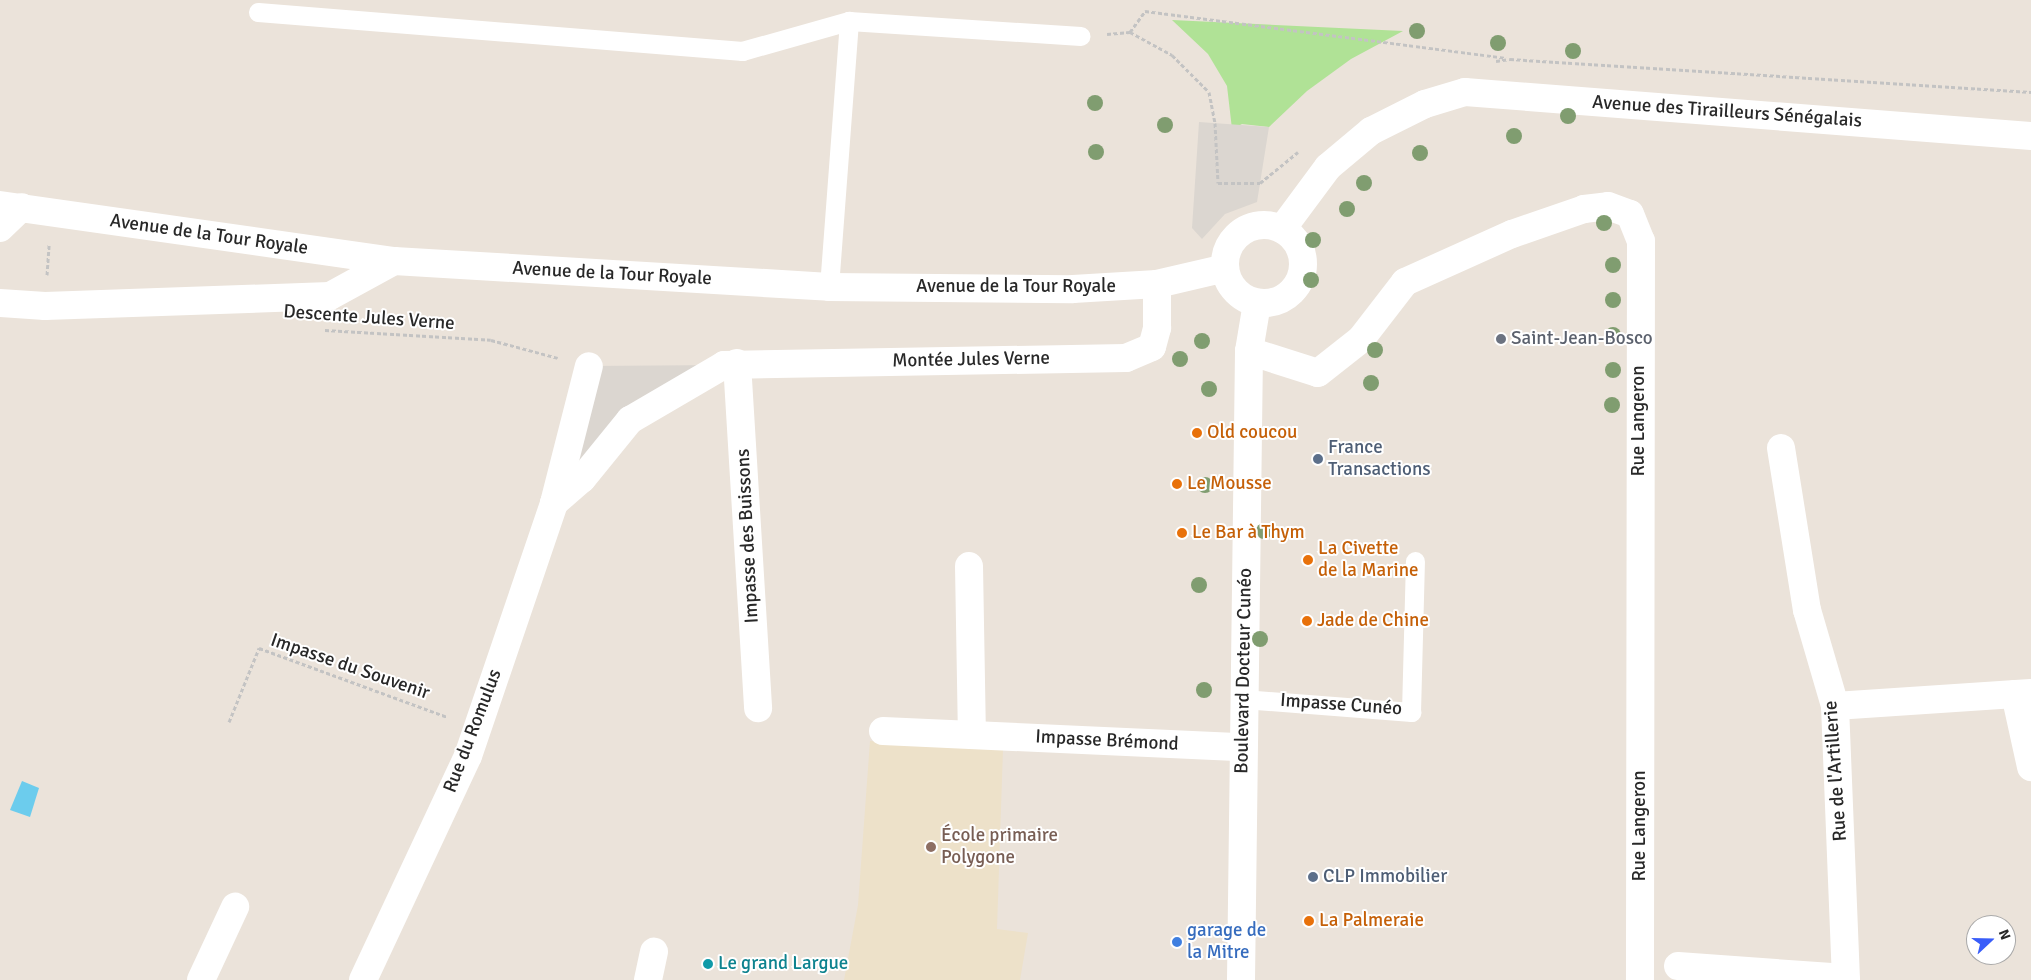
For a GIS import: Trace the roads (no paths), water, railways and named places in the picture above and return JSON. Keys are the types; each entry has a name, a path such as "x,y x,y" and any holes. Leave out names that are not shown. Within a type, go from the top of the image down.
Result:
{"street":[{"name":"Avenue des Tirailleurs Sénégalais","path":"1282,229 1328,167 1370,131 1425,104 1465,92 2031,136"},
{"name":"Avenue de la Tour Royale","path":"11,206 51,211 114,223 394,261 829,287 1073,289 1158,284 1225,268"},
{"path":"0,228 11,206"},
{"name":"Rue Langeron","path":"1249,350 1318,373 1361,339 1405,282 1512,234 1584,209 1608,206 1630,214 1641,241 1640,980"},
{"path":"1262,224 1282,229 1291,235 1302,252 1302,274 1290,294 1269,303 1257,303 1248,300 1232,287 1225,268 1226,254 1242,231 1262,224"},
{"path":"0,303 45,306 330,296 394,261"},
{"name":"Montée Jules Verne","path":"730,364 1126,358 1152,347 1157,328 1158,284"},
{"name":"Boulevard Docteur Cunéo","path":"1241,980 1242,747 1249,350 1257,303"},
{"path":"554,503 582,479 630,420 730,364"},
{"name":"Impasse des Buissons","path":"730,364 758,708"},
{"name":"Rue du Romulus","path":"362,980 468,756 554,503 589,366"},
{"name":"Rue de l'Artillerie","path":"1781,448 1807,610 1835,706 1846,979"},
{"path":"969,566 972,735"},
{"path":"1835,706 2023,694 2031,767"},
{"name":"Impasse Brémond","path":"882,731 1242,747"},
{"path":"201,980 235,907"},
{"path":"648,980 654,952"},
{"path":"1678,966 1846,979"}],"lane":[{"path":"258,12 742,51 849,21 1081,36"},
{"path":"829,287 849,21"},
{"name":"Impasse Cunéo","path":"1243,699 1410,712 1416,561"}],"water":[{"path":"22,781 39,788 30,817 10,810"}],"place":[{"name":"Saint-Jean-Bosco","path":"1501,339"},
{"name":"Old coucou","path":"1197,433"},
{"name":"France Transactions","path":"1318,459"},
{"name":"Le Mousse","path":"1177,484"},
{"name":"Le Bar à Thym","path":"1182,533"},
{"name":"La Civette de la Marine","path":"1308,560"},
{"name":"Jade de Chine","path":"1307,621"},
{"name":"École primaire Polygone","path":"931,847"},
{"name":"CLP Immobilier","path":"1313,877"},
{"name":"La Palmeraie","path":"1309,921"},
{"name":"garage de la Mitre","path":"1177,942"},
{"name":"Le grand Largue","path":"708,964"}]}
